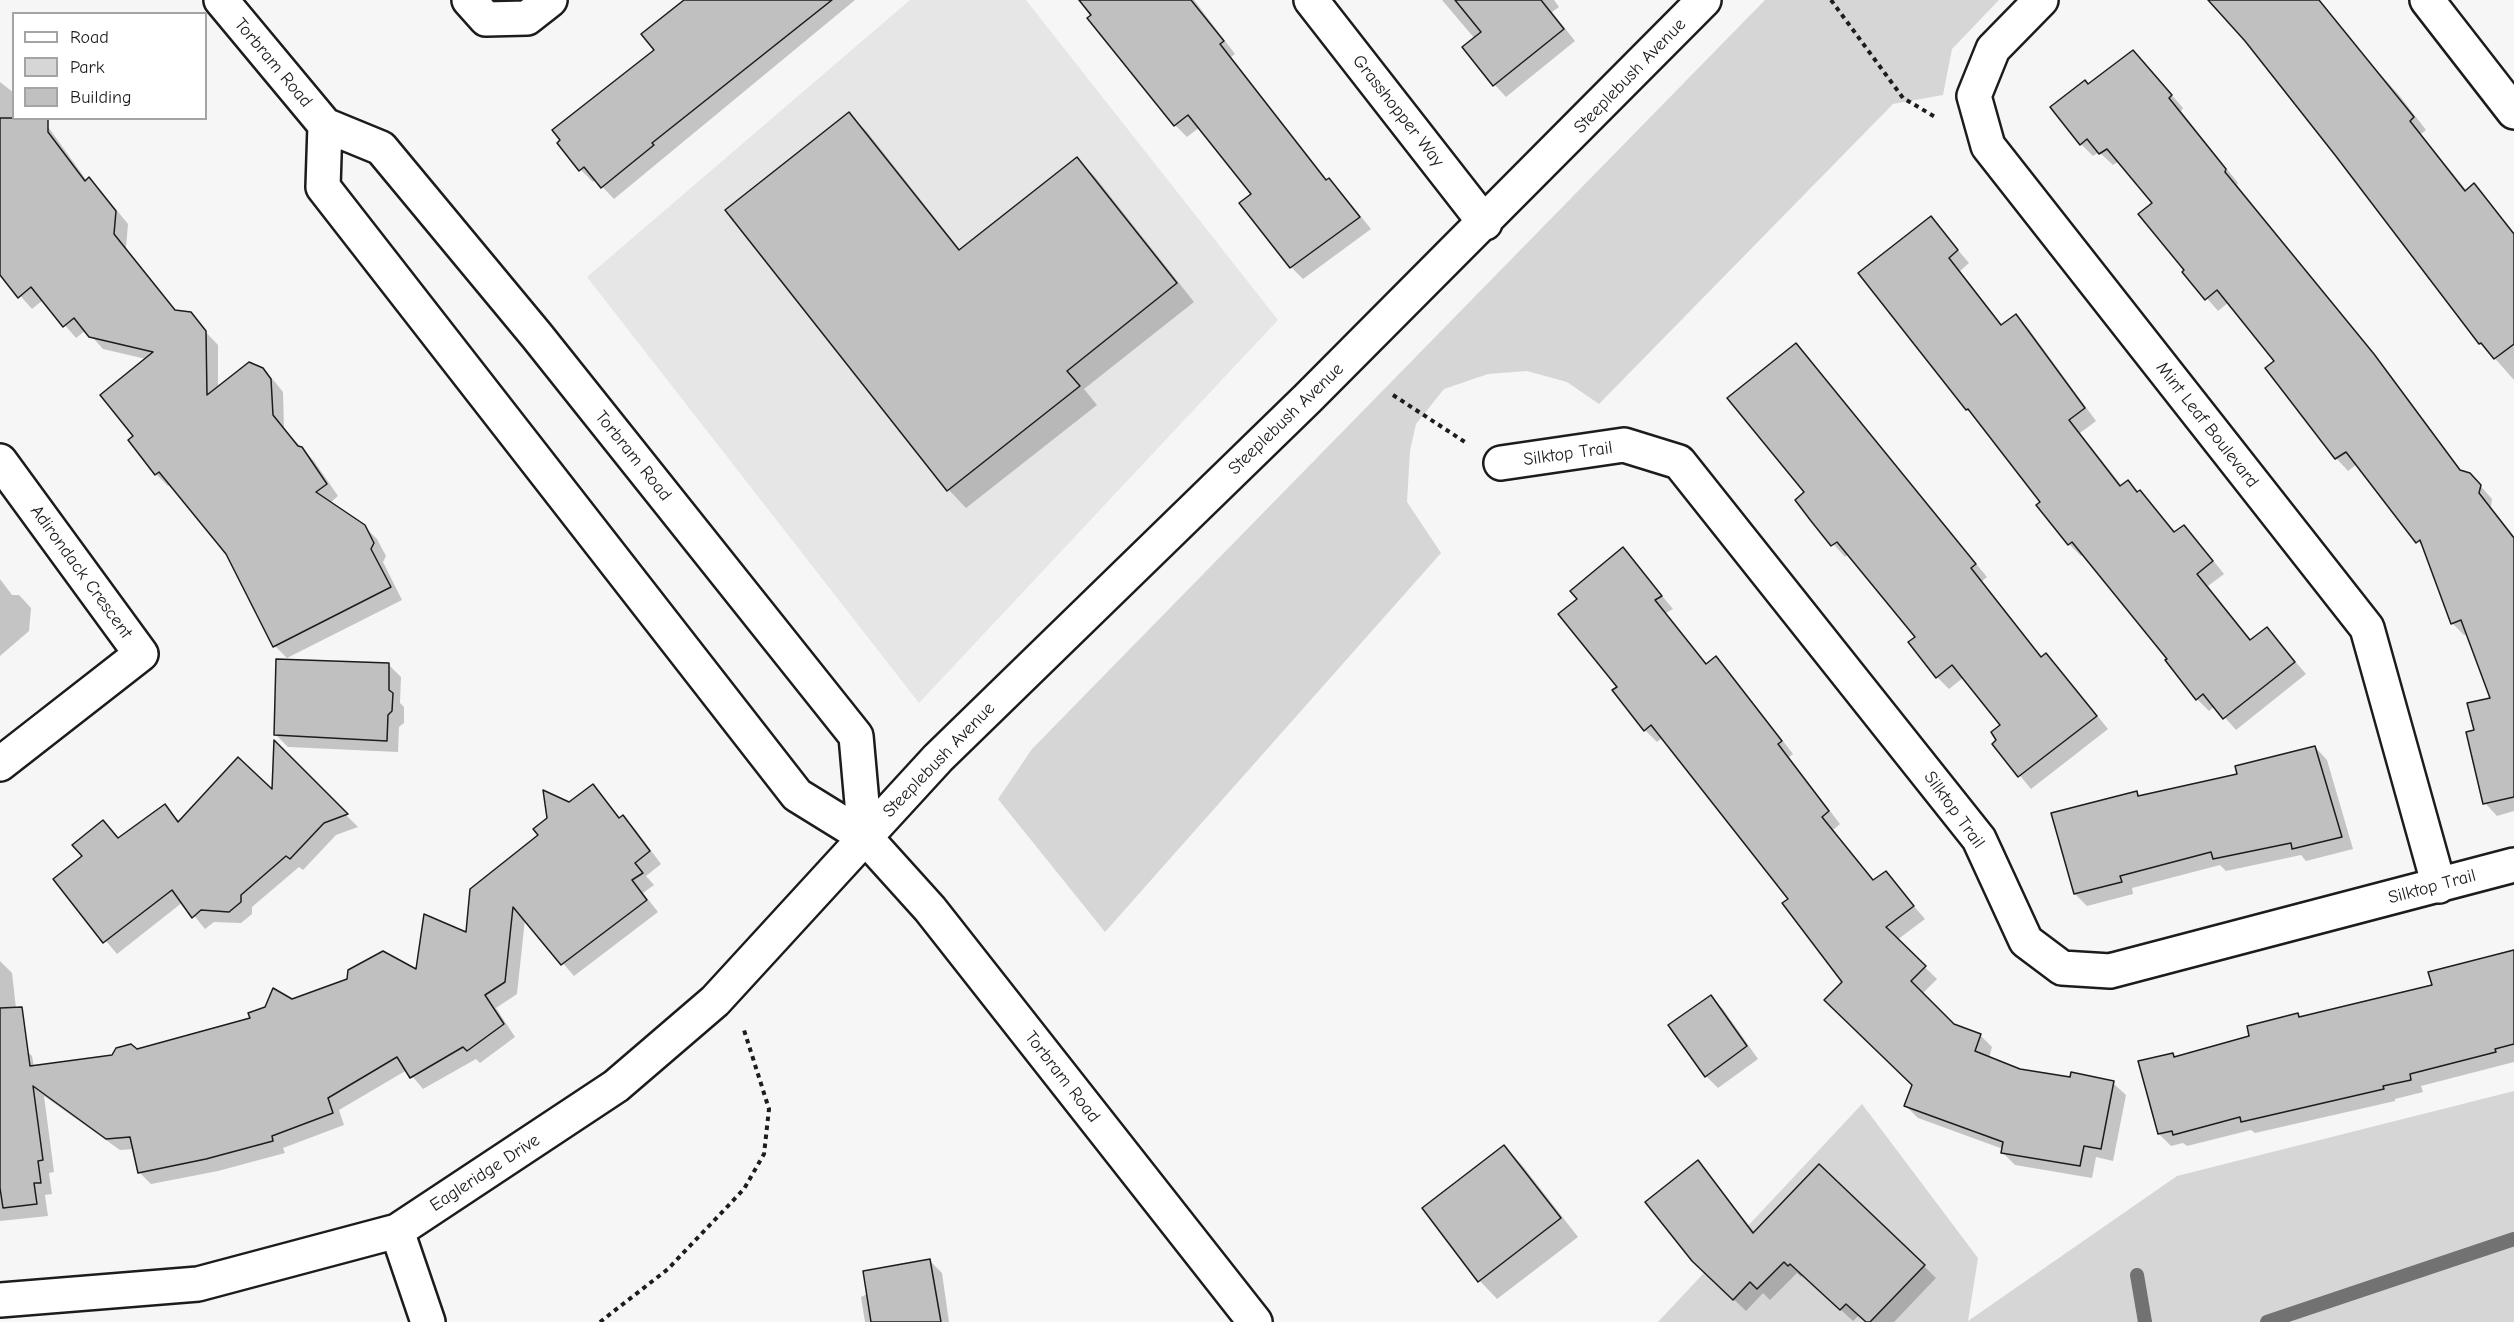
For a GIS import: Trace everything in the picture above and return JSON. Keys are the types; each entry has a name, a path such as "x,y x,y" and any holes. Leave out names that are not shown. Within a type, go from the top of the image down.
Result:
{"street":[{"name":"Torbram Road","path":"221,0 325,125 381,148 537,336 856,736 865,837"},
{"path":"469,0 486,19 527,18 550,0"},
{"name":"Grasshopper Way","path":"1311,0 1485,223"},
{"name":"Steeplebush Avenue","path":"865,837 938,758 1485,223 1704,0"},
{"name":"Mint Leaf Boulevard","path":"2041,0 1994,49 1974,96 1988,146 2367,628 2439,886"},
{"path":"2427,0 2514,112"},
{"name":"Torbram Road","path":"325,125 323,187 797,795 865,837 930,909 1255,1322"},
{"name":"Silktop Trail","path":"1501,464 1624,445 1679,462 1979,839 2026,941 2062,968 2110,971 2514,865"},
{"name":"Adirondack Crescent","path":"0,461 141,654 0,764"},
{"name":"Eagleridge Drive","path":"0,1300 198,1284 397,1231 616,1086 715,1001 865,837"},
{"path":"397,1231 428,1322"}],"path":[{"path":"1831,0 1903,98 1988,146"},
{"path":"1393,395 1501,464"},
{"path":"600,1322 668,1269 744,1189 764,1155 769,1109 739,1013 715,1001"}],"shaded area":[{"path":"910,0 1026,0 1278,320 919,703 587,277"}],"green space":[{"path":"1765,0 1999,0 1952,49 1943,95 1893,104 1599,404 1567,382 1527,371 1488,374 1444,389 1416,424 1410,451 1407,502 1441,553 1105,932 998,799 1032,749"},
{"path":"2514,1091 2514,1322 1658,1322 1862,1104 1978,1258 1968,1321 2177,1176"}],"building":[{"path":"684,0 832,0 652,143 654,145 601,188 584,167 579,171 557,143 560,140 552,130 654,50 641,34"},
{"path":"1079,0 1191,0 1224,41 1220,44 1326,180 1329,178 1360,217 1290,268 1239,203 1251,194 1188,115 1174,126 1087,18 1091,15"},
{"path":"1455,0 1541,0 1564,29 1493,86 1462,47 1481,32"},
{"path":"2208,0 2319,0 2414,117 2410,121 2465,191 2474,183 2514,234 2514,344 2494,359 2481,343 2479,344 2335,155 2245,41"},
{"path":"2133,50 2172,95 2169,98 2226,169 2225,172 2374,354 2460,470 2470,473 2481,485 2479,493 2514,538 2514,797 2483,804 2466,732 2474,730 2467,703 2490,698 2461,620 2451,624 2420,540 2416,543 2346,452 2335,459 2265,368 2274,361 2217,290 2205,300 2182,272 2184,270 2138,214 2152,203 2107,149 2099,154 2087,139 2080,145 2050,107 2085,80 2088,84"},
{"path":"849,112 959,250 1077,157 1177,283 1067,371 1080,386 947,491 725,210"},
{"path":"0,118 48,120 48,132 85,181 89,177 116,211 114,234 175,310 191,312 206,331 207,395 249,362 263,368 271,379 273,415 298,446 302,447 327,484 316,492 365,525 374,543 371,549 391,587 273,647 226,554 159,472 155,475 128,440 133,436 100,395 153,352 89,337 74,318 63,327 31,287 18,298 0,275"},
{"path":"1931,216 1958,250 1949,258 2001,325 2016,314 2085,408 2069,420 2120,486 2128,480 2137,492 2140,490 2174,532 2184,525 2213,561 2197,574 2250,640 2267,627 2295,662 2223,719 2203,694 2196,700 2165,660 2167,659 2072,542 2068,545 2036,505 2040,502 1858,273"},
{"path":"1796,343 1976,564 1971,568 2041,657 2046,653 2097,716 2018,777 1992,744 1996,740 1991,732 2000,725 1952,665 1936,678 1908,642 1915,637 1837,542 1831,546 1811,521 1795,500 1804,492 1727,398"},
{"path":"1623,547 1662,596 1655,600 1706,664 1716,656 1782,741 1778,744 1829,811 1822,817 1873,880 1886,871 1914,906 1886,927 1926,966 1911,981 1954,1024 1981,1034 1975,1051 2020,1069 2070,1077 2071,1072 2114,1081 2101,1149 2084,1146 2080,1166 2001,1153 2003,1142 1904,1106 1912,1085 1824,1000 1842,982 1782,903 1788,899 1651,725 1644,731 1612,690 1617,687 1558,614 1577,599 1570,591"},
{"path":"276,659 389,663 389,690 393,693 392,711 388,715 387,741 274,735"},
{"path":"274,740 348,814 324,823 290,859 286,856 241,895 241,902 229,912 201,910 192,918 172,890 103,943 53,879 82,856 72,845 103,820 118,838 165,804 178,822 238,757 272,789"},
{"path":"2315,746 2342,837 2292,849 2291,843 2213,859 2211,852 2120,876 2122,882 2074,894 2051,813 2137,791 2138,796 2237,774 2235,766"},
{"path":"593,784 619,818 623,815 650,851 635,863 643,873 632,880 647,900 561,965 513,907 505,982 485,995 504,1024 467,1051 463,1047 410,1078 397,1057 328,1098 333,1113 272,1136 273,1141 206,1159 138,1173 130,1137 106,1139 33,1086 43,1160 38,1161 41,1183 34,1183 37,1204 3,1208 0,1188 0,1008 22,1007 30,1066 112,1055 116,1048 131,1044 137,1049 250,1018 248,1013 265,1007 273,988 292,999 347,979 348,970 383,951 416,969 424,914 466,932 470,889 538,835 533,829 547,818 543,790 569,802"},
{"path":"2514,950 2514,1044 2495,1049 2496,1052 2410,1074 2411,1080 2383,1086 2384,1089 2241,1122 2240,1117 2173,1135 2172,1131 2158,1134 2138,1061 2173,1053 2174,1057 2249,1036 2247,1026 2298,1013 2299,1017 2432,985 2428,972"},
{"path":"1711,995 1747,1046 1705,1077 1668,1025"},
{"path":"1504,1145 1561,1218 1478,1282 1422,1208"},
{"path":"1698,1160 1753,1233 1819,1164 1925,1265 1870,1322 1866,1322 1846,1304 1840,1310 1790,1264 1788,1266 1784,1262 1757,1289 1750,1282 1733,1300 1692,1261 1645,1202"},
{"path":"930,1259 941,1322 871,1322 863,1271"}],"waterway":[{"path":"2267,1322 2514,1239"},
{"path":"2137,1275 2145,1322"}]}
